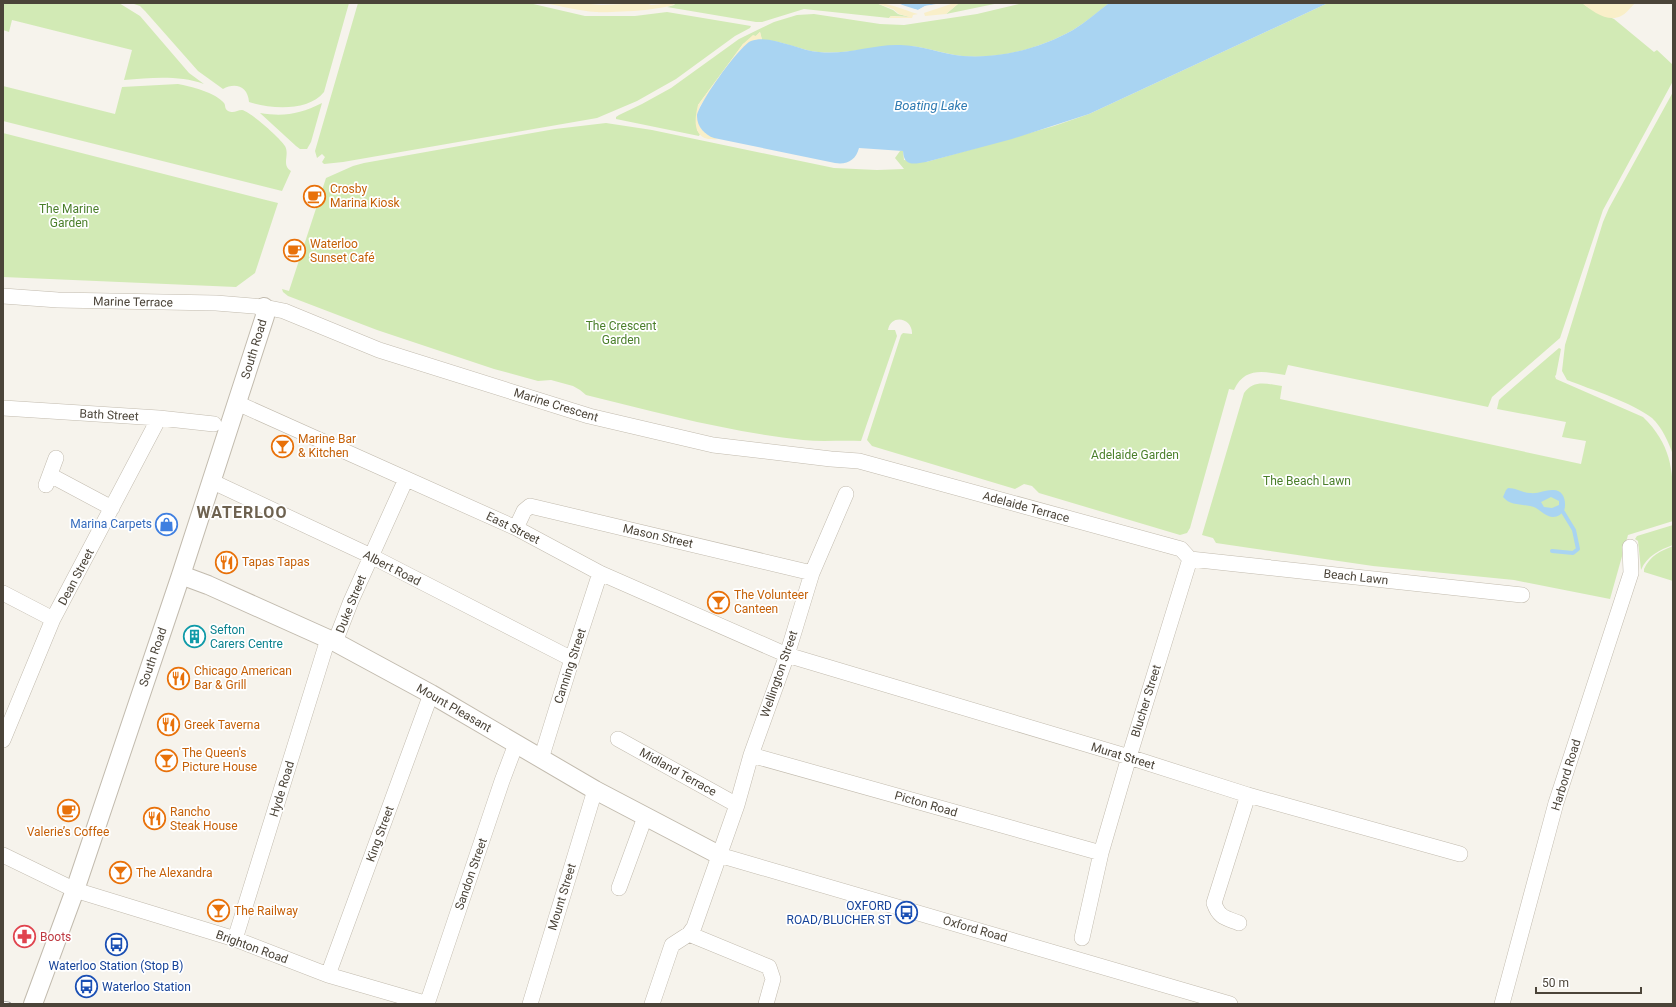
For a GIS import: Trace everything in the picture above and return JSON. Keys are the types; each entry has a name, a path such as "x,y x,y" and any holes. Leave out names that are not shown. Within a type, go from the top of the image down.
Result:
{"street":[{"name":"Marine Terrace","path":"3,296 58,300 216,303 264,307"},
{"name":"South Road","path":"36,996 75,890 181,575 265,316 264,307"},
{"name":"Marine Crescent","path":"264,307 300,316 380,350 589,416 713,444 831,459 859,461"},
{"name":"East Street","path":"237,403 516,528 600,573 787,655"},
{"name":"Bath Street","path":"3,408 159,418 214,424"},
{"name":"Dean Street","path":"3,740 7,720 54,619 159,418"},
{"path":"56,458 48,480 112,508"},
{"name":"Adelaide Terrace","path":"859,461 1181,549 1190,559"},
{"name":"Duke Street","path":"332,640 406,479"},
{"name":"Albert Road","path":"211,481 371,556 572,659"},
{"name":"Wellington Street","path":"689,934 694,927 737,805 751,755 787,655 812,573 846,494"},
{"name":"Mason Street","path":"516,528 524,511 530,506 812,573"},
{"name":"Harbord Road","path":"1502,1004 1556,803 1631,573 1630,547"},
{"name":"Beach Lawn","path":"1190,559 1522,595"},
{"name":"Blucher Street","path":"1082,938 1101,853 1190,559"},
{"name":"Canning Street","path":"542,759 600,573"},
{"name":"Mount Pleasant","path":"181,575 208,585 332,640 431,694 645,818 719,856"},
{"path":"3,593 54,619"},
{"name":"Hyde Road","path":"235,939 332,640"},
{"name":"Murat Street","path":"787,655 1129,757 1248,795 1460,854"},
{"name":"King Street","path":"328,975 431,694"},
{"name":"Midland Terrace","path":"618,739 737,805"},
{"name":"Sandon Street","path":"428,1004 502,781 516,744"},
{"name":"Picton Road","path":"751,755 1101,853"},
{"name":"Mount Street","path":"530,1004 595,790"},
{"path":"1239,923 1221,916 1217,912 1214,903 1236,856 1248,795"},
{"path":"619,888 645,818"},
{"name":"Brighton Road","path":"3,855 75,890 235,939 328,975 428,1004"},
{"name":"Oxford Road","path":"719,856 1230,1004"},
{"path":"652,1004 672,946 689,934 769,967 773,979 766,1004"}],"green space":[{"path":"3,3 119,3 140,16 189,73 204,84 174,78 124,80 132,50 12,20 9,32 3,30"},
{"path":"131,3 349,3 324,92 317,98 299,106 278,107 249,102 246,92 240,87 232,86 223,89 198,71 140,6"},
{"path":"358,3 529,3 585,16 635,16 667,12 751,26 676,79 637,101 597,118 324,164 322,162 325,157 322,154 317,158 315,151"},
{"path":"676,3 876,3 893,10 898,14 910,17 891,16 889,18 804,9 762,22 756,22 667,7"},
{"path":"959,3 999,3 946,14"},
{"path":"1023,3 1109,3 1083,24 1061,36 1034,47 990,56 962,56 920,47 906,46 829,53 818,52 769,40 762,40 760,32 743,44 698,105 697,130 700,134 699,136 616,119 619,115 671,88 739,39 774,22 797,15 814,14 880,24 904,25 977,14"},
{"path":"1328,3 1582,3 1589,8 1614,19 1654,52 1657,50 1673,65 1673,81 1603,210 1560,338 1492,397 1488,407 1288,365 1285,375 1263,372 1250,374 1239,382 1234,390 1229,389 1190,528 1187,533 1180,535 1039,493 1032,486 1024,484 1015,489 872,446 867,440 901,335 903,333 912,334 909,324 906,321 893,321 888,330 895,330 897,336 861,441 810,441 776,437 694,421 586,395 573,386 551,380 538,381 494,369 377,330 288,296 282,289 289,291 326,178 353,166 555,129 606,123 652,130 834,168 877,170 904,169 895,158 900,151 903,151 904,160 926,162 1054,126 1089,114"},
{"path":"178,84 196,88 215,96 224,103 226,109 230,112 242,110 246,112 258,120 277,137 285,146 287,153 286,163 288,169 291,171 282,191 3,121 3,86 115,114 122,87"},
{"path":"1673,92 1673,455 1662,430 1652,418 1644,412 1623,402 1567,380 1562,371 1565,345 1603,222 1609,208"},
{"path":"322,103 311,142 307,149 300,149 296,146 260,113 277,115 292,114"},
{"name":"The Marine Garden","path":"3,133 278,203 255,273 236,287 3,277"},
{"name":"The Beach Lawn","path":"1559,348 1561,349 1555,376 1556,379 1643,417 1662,441 1670,465 1673,492 1673,521 1628,535 1610,599 1514,580 1373,566 1216,543 1213,538 1202,535 1244,393 1256,384 1282,386 1280,399 1581,464 1586,441 1562,437 1566,422 1497,409 1499,400 1502,397"},
{"path":"1673,525 1673,545 1650,557 1641,570 1638,541 1635,539 1637,536"},
{"path":"1673,546 1673,581 1644,572 1646,564 1652,557"}],"sand":[{"path":"544,3 580,3 601,5 646,3 651,5 676,3 663,8 596,12 583,11"},
{"path":"876,3 892,5 918,14 913,15 912,18 889,18 891,16 910,17 899,14 893,9"},
{"path":"954,3 959,3 946,14 925,16 924,13"},
{"path":"1582,3 1635,3 1623,15 1616,18 1611,18 1600,15"},
{"path":"760,32 762,40 752,41 740,50 700,106 698,117 700,127 707,134 718,139 708,139 703,137 699,134 696,125 698,105 743,44 753,35 756,36"}],"water":[{"path":"898,3 943,3 925,6 918,10 908,8"},
{"name":"Boating Lake","path":"1109,3 1328,3 1089,114 1012,139 926,162 914,164 910,163 905,160 903,151 859,148 856,156 850,161 835,163 714,138 705,133 698,124 697,116 704,100 729,63 751,41 759,39 776,41 811,51 830,53 880,46 908,45 963,56 991,56 1020,51 1048,42 1078,27"},
{"path":"1511,488 1533,493 1556,490 1564,497 1564,511 1558,516 1551,517 1536,508 1514,504 1503,497 1506,490","holes":["1551,497 1559,501 1559,505 1552,508 1544,507 1541,502"]}],"pier":[{"path":"896,3 918,10 925,6 945,3 942,6 926,8 918,12 907,10"}],"waterway":[{"path":"1552,551 1573,553 1578,549 1574,530 1563,512"}],"railway":[{"path":"3,1003 9,1004"}],"place":[{"name":"Crosby Marina Kiosk","path":"315,196"},
{"name":"Waterloo Sunset Café","path":"295,251"},
{"name":"Marine Bar & Kitchen","path":"282,446"},
{"name":"Marina Carpets","path":"167,524"},
{"name":"Tapas Tapas","path":"226,562"},
{"name":"The Volunteer Canteen","path":"719,602"},
{"name":"Sefton Carers Centre","path":"195,637"},
{"name":"Chicago American Bar & Grill","path":"179,678"},
{"name":"Greek Taverna","path":"169,725"},
{"name":"The Queen's Picture House","path":"166,760"},
{"name":"Valerie’s Coffee","path":"68,811"},
{"name":"Rancho Steak House","path":"154,819"},
{"name":"The Alexandra","path":"121,873"},
{"name":"The Railway","path":"219,911"},
{"name":"OXFORD ROAD/BLUCHER ST","path":"907,913"},
{"name":"Boots","path":"25,937"},
{"name":"Waterloo Station (Stop B)","path":"116,945"},
{"name":"Waterloo Station","path":"86,987"}],"district":[{"name":"WATERLOO","path":"242,512"}],"park label":[{"name":"The Crescent Garden","path":"621,333"},
{"name":"Adelaide Garden","path":"1135,455"}]}
